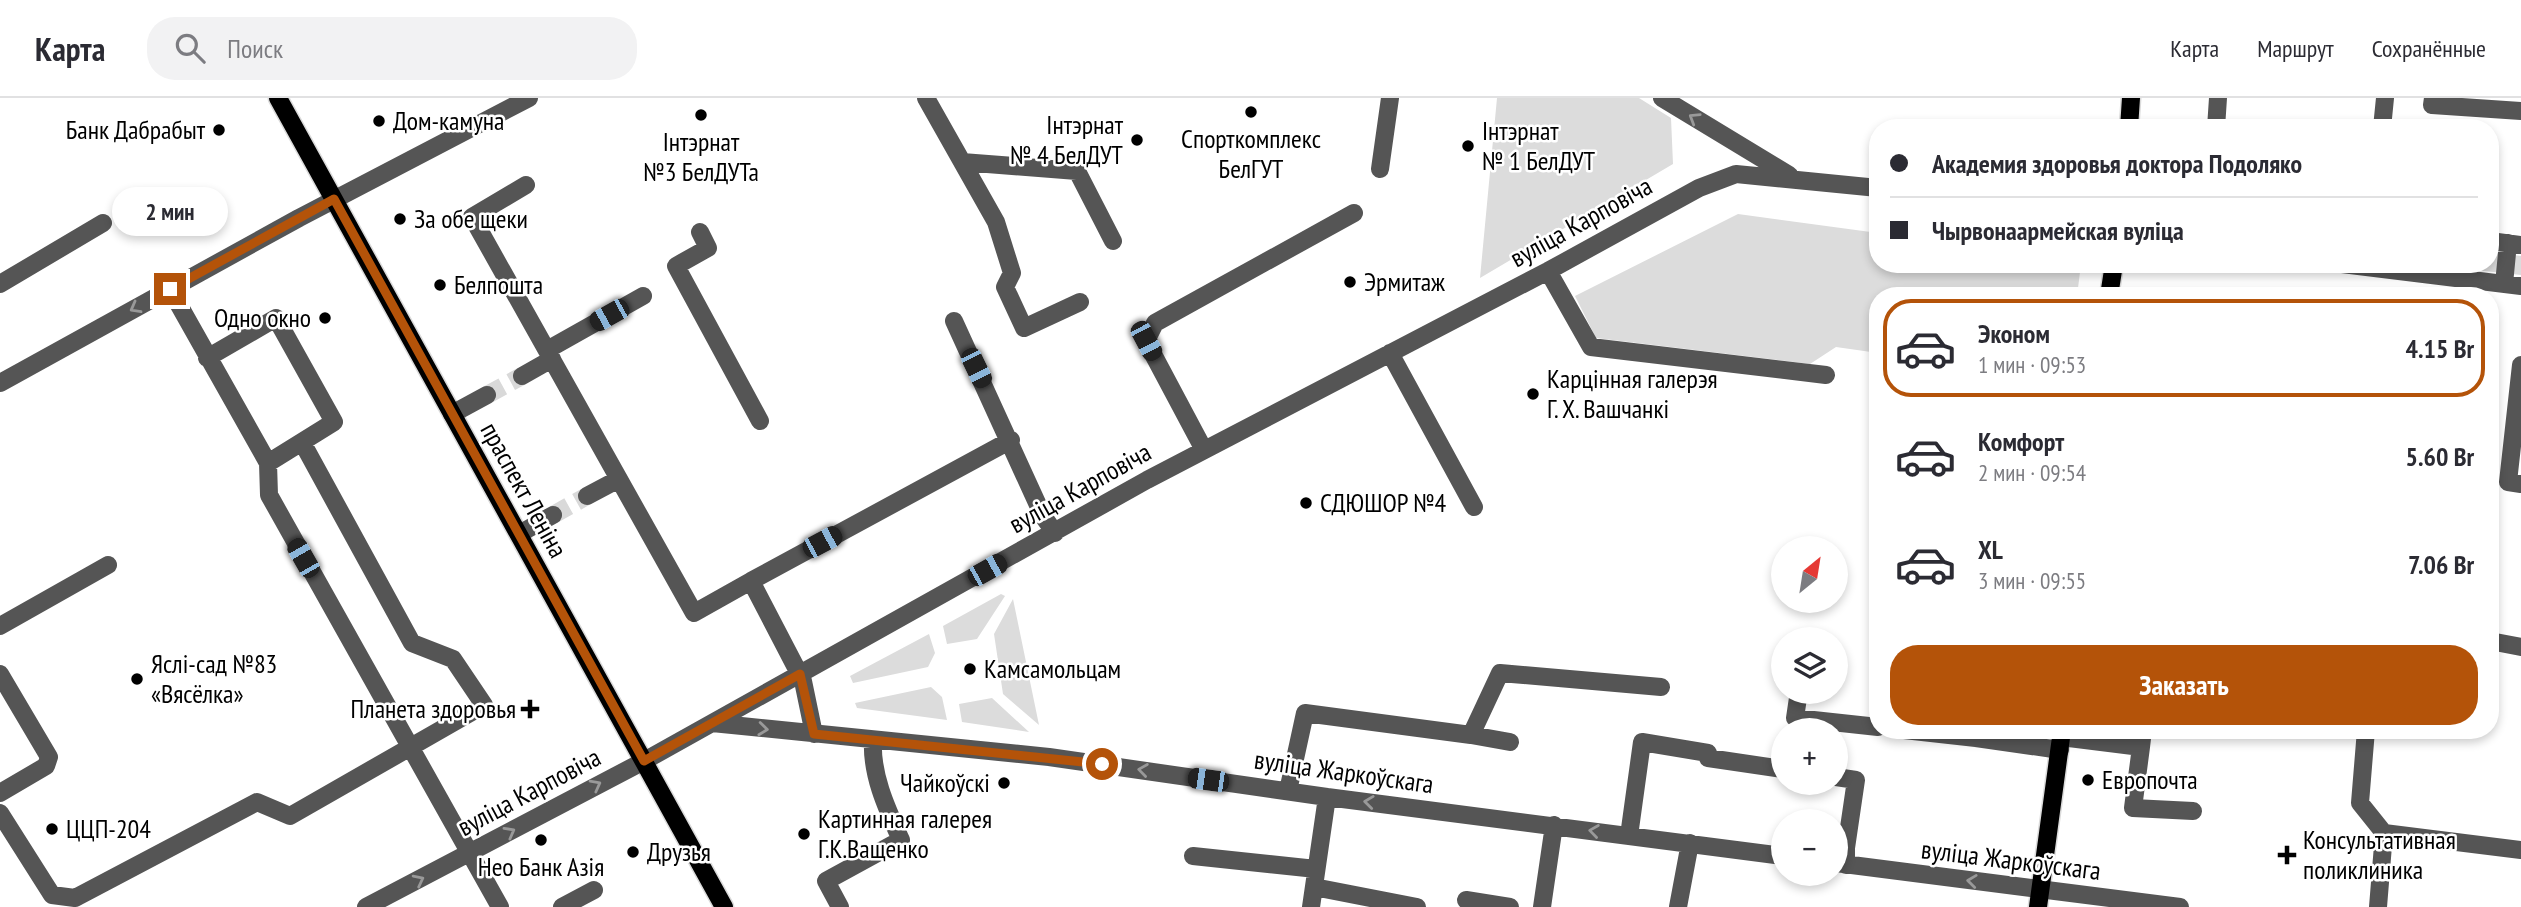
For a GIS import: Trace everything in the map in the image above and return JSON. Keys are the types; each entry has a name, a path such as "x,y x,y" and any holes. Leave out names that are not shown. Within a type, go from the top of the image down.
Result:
{"main road":[{"name":"праспект Леніна","path":"278,98 724,907"},
{"path":"2130,119 2131,98"},
{"path":"2039,898 2061,739"}],"street":[{"path":"0,383 334,199 527,98"},
{"path":"926,98 996,222 1012,273 1005,287 1024,328 1080,302"},
{"path":"1380,169 1390,98"},
{"path":"1662,98 1727,140 1795,178"},
{"path":"2217,119 2218,98"},
{"path":"2383,119 2385,98"},
{"path":"2433,98 2432,105 2520,107"},
{"path":"1727,140 1738,151 1741,163 1736,174"},
{"path":"962,162 1077,171 1113,241"},
{"name":"вуліца Карповіча","path":"366,907 644,761 1204,450 1548,271 1699,188 1736,174 1869,187"},
{"path":"526,185 471,217 694,613 1011,440"},
{"path":"1204,450 1146,341 1155,323 1354,213"},
{"path":"0,284 103,223"},
{"path":"700,232 708,248 676,266 760,421"},
{"path":"2415,273 2513,285 2506,243"},
{"path":"1548,271 1591,347 1826,375"},
{"path":"170,289 268,463 269,495 500,907"},
{"path":"522,376 550,354 643,296"},
{"path":"207,358 276,318 334,422 268,463"},
{"path":"954,321 1011,440 1042,516 1055,533"},
{"path":"1390,354 1475,507"},
{"path":"2521,365 2508,482 2521,484"},
{"path":"452,414 487,395"},
{"path":"0,813 48,901 75,898 257,802 290,816 484,705 453,659 412,643 302,442"},
{"path":"587,496 619,479"},
{"path":"519,534 553,515"},
{"path":"0,626 108,565"},
{"path":"751,581 800,674 814,734"},
{"path":"2499,643 2521,647"},
{"path":"1471,735 1500,673 1661,687"},
{"path":"0,674 50,757 46,766 0,793"},
{"path":"1797,704 1795,718 1869,726"},
{"path":"1288,791 1305,713 1510,742"},
{"name":"вуліца Жаркоўскага","path":"712,723 1049,757 1327,797 1771,854"},
{"path":"2142,739 2133,808 2193,811"},
{"path":"2365,739 2360,803 2385,833 2521,850"},
{"path":"840,907 826,881 901,840 884,803 872,756 873,740"},
{"path":"1629,836 1642,742 1708,752 1708,758 1771,767"},
{"path":"1848,779 1856,780 1848,834"},
{"path":"1311,907 1327,797"},
{"path":"1542,907 1554,825"},
{"path":"2378,907 2385,833"},
{"path":"1678,907 1690,843"},
{"path":"1193,856 1316,869"},
{"name":"вуліца Жаркоўскага","path":"1848,865 2039,898 2178,907"},
{"path":"1314,887 1417,907"},
{"path":"562,907 593,890"},
{"path":"1466,900 1510,907"}],"shaded area":[{"path":"1497,98 1639,98 1671,118 1673,164 1480,278"},
{"path":"1738,214 1869,232 1869,273 2080,273 2078,287 1869,287 1869,352 1836,347 1810,364 1596,338 1575,296"},
{"path":"2499,253 2521,256 2521,275 2499,273"},
{"path":"1001,594 1005,596 977,639 947,644 943,626"},
{"path":"1013,599 1039,725 1003,694 994,634"},
{"path":"929,634 935,653 928,667 853,683 850,676"},
{"path":"931,687 942,697 947,720 857,708 855,703"},
{"path":"992,698 1029,732 962,722 959,704"}],"tunnel":[{"path":"487,395 522,376"},
{"path":"553,515 587,496"}],"place":[{"name":"Спорткомплекс БелГУТ","path":"1251,112"},
{"name":"Інтэрнат №3 БелДУТа","path":"701,115"},
{"name":"Дом-камуна","path":"379,121"},
{"name":"Банк Дабрабыт","path":"219,130"},
{"name":"Інтэрнат № 4 БелДУТ","path":"1137,140"},
{"name":"Інтэрнат № 1 БелДУТ","path":"1468,146"},
{"name":"За обе щеки","path":"400,219"},
{"name":"Эрмитаж","path":"1350,282"},
{"name":"Белпошта","path":"440,285"},
{"name":"Одно окно","path":"325,318"},
{"name":"Карцінная галерэя Г. Х. Вашчанкі","path":"1533,394"},
{"name":"СДЮШОР №4","path":"1306,503"},
{"name":"Камсамольцам","path":"970,669"},
{"name":"Яслі-сад №83 «Вясёлка»","path":"137,679"},
{"name":"Планета здоровья","path":"530,709"},
{"name":"Европочта","path":"2088,780"},
{"name":"Чайкоўскі","path":"1004,783"},
{"name":"ЦЦП-204","path":"52,829"},
{"name":"Картинная галерея Г.К.Ващенко","path":"804,834"},
{"name":"Нео Банк Азія","path":"541,840"},
{"name":"Друзья","path":"633,852"},
{"name":"Консультативная поликлиника","path":"2287,855"}],"route":[{"path":"170,289 334,199 644,761 800,674 814,734 1102,764"}]}
